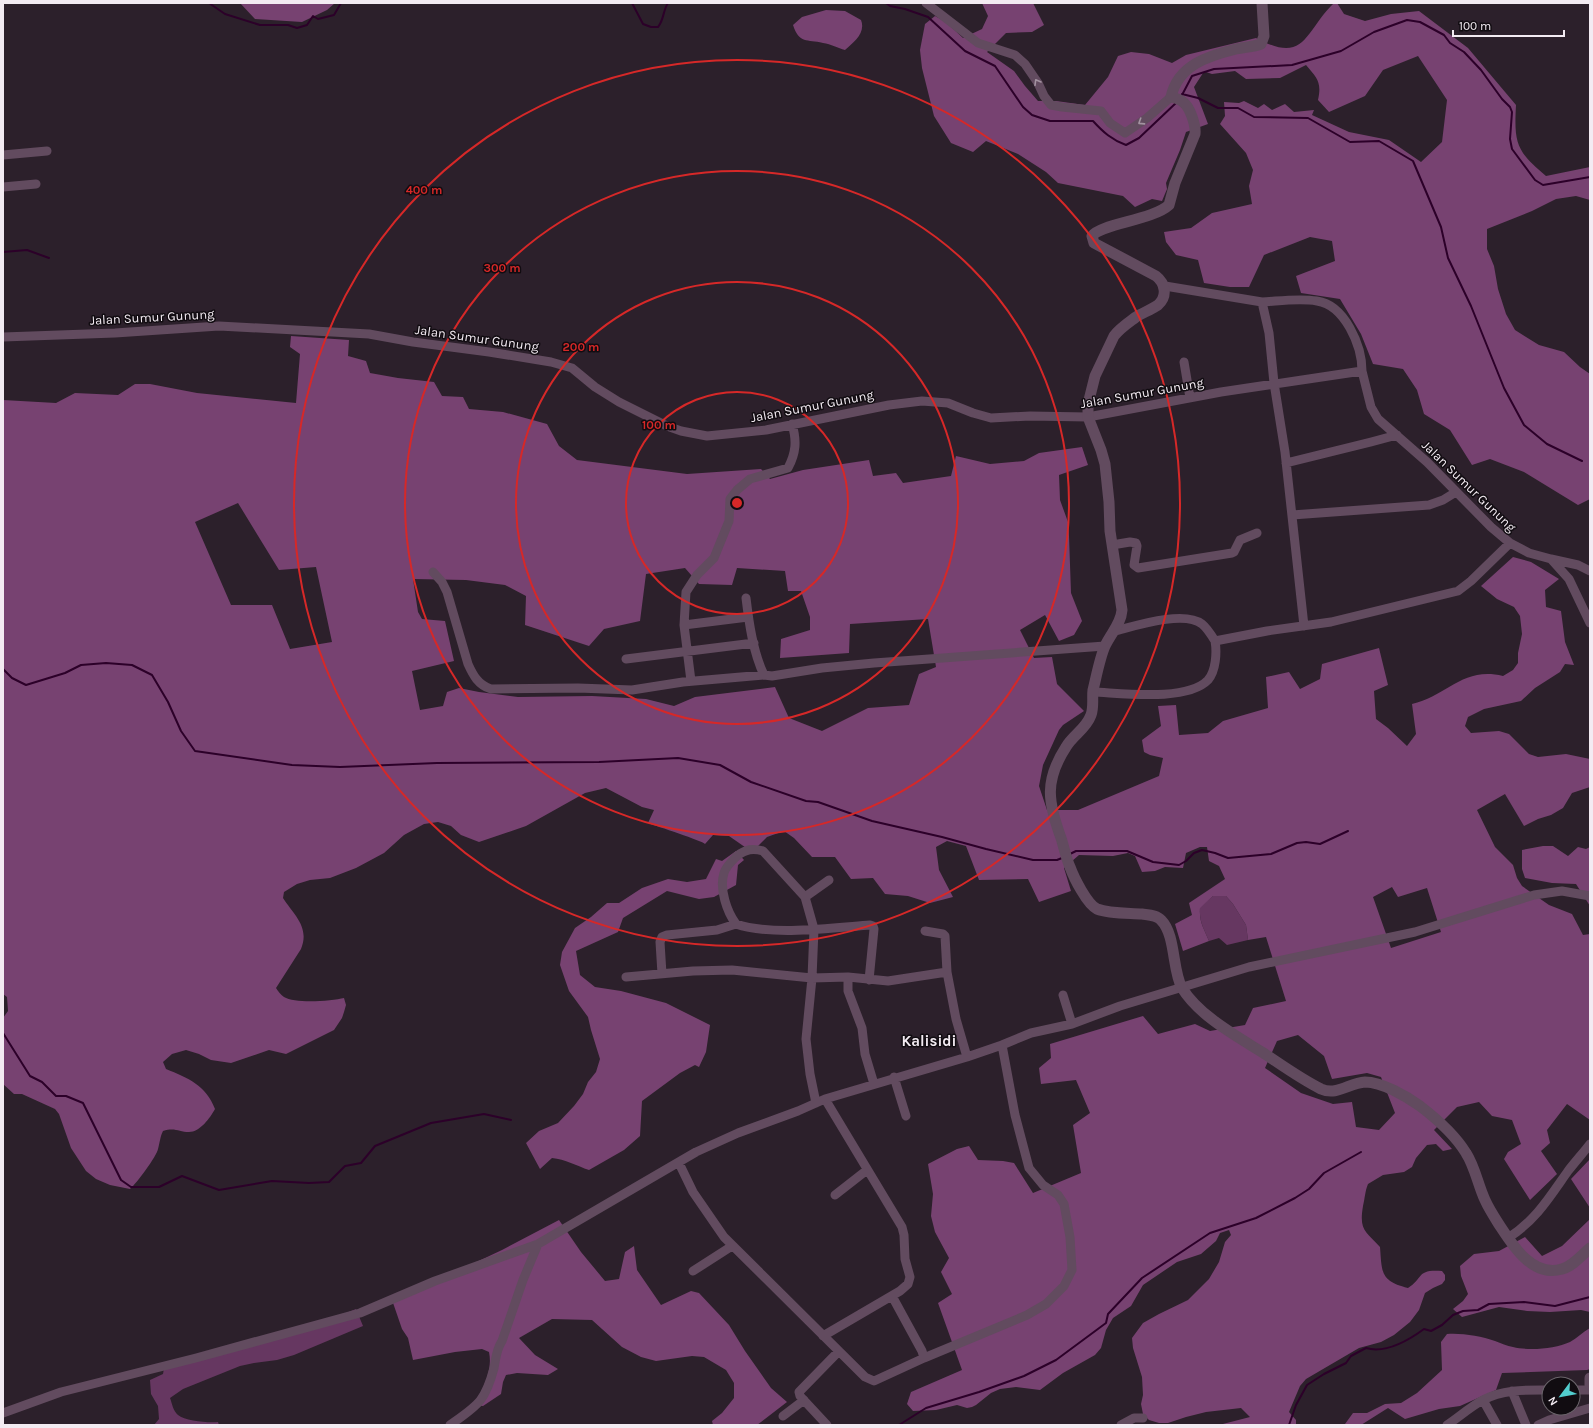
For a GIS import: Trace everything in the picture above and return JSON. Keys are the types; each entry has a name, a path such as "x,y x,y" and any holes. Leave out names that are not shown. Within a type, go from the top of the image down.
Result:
{"street":[{"path":"926,3 978,43 1015,55 1025,64 1051,105 1062,108 1101,111 1110,123 1125,133 1177,99"},
{"path":"1262,3 1264,36 1262,43 1199,61 1184,73 1174,85 1177,99 1194,120 1196,127 1195,134 1175,183 1169,205 1159,212 1100,231 1092,236 1094,243 1156,276 1165,286 1163,299 1158,305 1136,317 1114,336 1095,376 1088,404 1088,417 1105,464 1110,531 1122,615 1115,631 1105,646 1093,692 1092,711 1087,724 1067,744 1050,782 1052,812 1069,867 1087,899 1095,908 1105,911 1150,915 1161,920 1170,939 1178,976 1182,987 1196,1004 1215,1021 1292,1072 1328,1091 1335,1091 1358,1083 1375,1083 1385,1086 1420,1106 1452,1134 1466,1152 1474,1168 1485,1200 1508,1238 1517,1251 1526,1260 1541,1268 1564,1269 1590,1248"},
{"path":"3,155 47,152"},
{"path":"3,187 36,184"},
{"path":"1165,286 1262,302 1305,300 1318,301 1331,306 1343,318 1351,331 1362,357 1362,371"},
{"path":"1262,302 1269,333 1274,383 1286,463 1304,626"},
{"name":"Jalan Sumur Gunung","path":"3,337 115,333 219,326 369,334 413,342 551,362 572,368 595,387 619,402 667,426 694,434 707,436 766,430 889,405 922,400 948,403 973,413 991,418 1030,416 1088,417 1274,383 1362,371 1371,407 1378,419 1427,462 1490,527 1510,543 1529,553 1578,566 1590,571"},
{"path":"1184,362 1190,398"},
{"path":"691,681 684,625 686,592 697,575 714,558 729,521 730,499 737,490 750,479 788,468 793,457 796,444 792,424"},
{"path":"1286,463 1396,435"},
{"path":"1292,515 1429,506 1456,492"},
{"path":"1112,545 1130,542 1136,543 1138,546 1134,565 1138,568 1232,553 1240,540 1257,533"},
{"path":"1215,641 1266,631 1331,622 1458,591 1471,581 1510,543"},
{"path":"1551,559 1569,579 1590,623"},
{"path":"1569,579 1578,566"},
{"path":"433,572 442,582 447,592 468,664 473,675 483,687 491,689 578,688 632,690 691,681 764,675 772,676 822,668 874,663 1105,646"},
{"path":"746,598 748,617 759,665 764,675"},
{"path":"684,625 748,617"},
{"path":"1093,692 1173,694 1200,686 1208,679 1214,666 1217,648 1215,641 1203,624 1191,619 1150,622 1115,631"},
{"path":"626,659 754,643"},
{"path":"736,924 732,918 724,893 724,873 729,863 743,852 756,849 763,851 805,897 814,929 812,978 806,1039 810,1074 820,1101 867,1170 903,1230 904,1252 910,1282 892,1296 823,1336"},
{"path":"805,897 829,880"},
{"path":"3,1413 61,1392 196,1358 360,1313 435,1281 538,1244 592,1211 696,1152 820,1101 894,1077 1002,1046 1031,1033 1072,1024 1120,1006 1249,967 1415,932 1534,895 1562,891 1590,896"},
{"path":"662,974 660,942 662,937 665,935 717,930 736,924 769,930 814,929 870,925 873,926 874,929 869,980"},
{"path":"925,931 943,934 945,936 947,972 956,1019 966,1057"},
{"path":"626,977 693,971 732,970 812,978 848,978 888,981 947,972"},
{"path":"848,978 848,991 862,1028 865,1054 874,1084"},
{"path":"1062,996 1072,1024"},
{"path":"679,1163 693,1192 724,1237 732,1246 865,1377 874,1381 924,1358 1027,1315 1046,1304 1064,1286 1072,1270 1070,1237 1064,1204 1058,1195 1043,1185 1029,1168 1015,1115 1002,1046"},
{"path":"894,1077 906,1116"},
{"path":"1508,1238 1521,1230 1538,1214 1569,1170 1590,1144"},
{"path":"835,1196 867,1170"},
{"path":"450,1425 477,1405 486,1394 495,1365 497,1348 502,1341 523,1280 538,1244"},
{"path":"693,1271 732,1246"},
{"path":"892,1296 922,1351 924,1358"},
{"path":"827,1425 799,1394 800,1389 839,1351"},
{"path":"1590,1378 1590,1385"},
{"path":"1447,1425 1483,1400 1495,1395 1512,1391 1541,1390"},
{"path":"1512,1391 1526,1425"},
{"path":"782,1416 804,1400"},
{"path":"1483,1400 1497,1425"},
{"path":"1538,1425 1549,1420 1590,1408"},
{"path":"1121,1425 1134,1418 1143,1418"}],"shaded area":[{"path":"240,3 335,3 327,10 302,22 255,19"},
{"path":"982,3 1033,3 1044,25 1032,32 1006,33 987,52 1014,71 1038,101 1056,101 1085,105 1108,77 1118,56 1131,52 1149,54 1172,63 1186,55 1256,38 1272,45 1285,48 1295,46 1302,42 1334,3 1337,3 1344,14 1365,21 1391,14 1419,11 1468,48 1516,105 1515,118 1517,138 1523,153 1528,160 1546,176 1590,167 1590,200 1576,196 1556,199 1532,211 1487,229 1487,249 1494,266 1498,289 1506,314 1515,330 1539,345 1564,352 1590,374 1590,499 1578,505 1524,472 1490,459 1472,465 1450,430 1424,414 1417,390 1403,369 1373,364 1361,334 1340,299 1301,293 1296,276 1335,261 1332,241 1310,237 1264,255 1249,287 1230,287 1204,283 1198,260 1176,255 1166,242 1164,232 1191,228 1212,213 1252,204 1249,186 1253,170 1246,153 1220,124 1225,116 1224,102 1239,103 1244,101 1258,108 1264,104 1272,110 1285,104 1294,112 1314,110 1312,115 1349,132 1389,140 1421,162 1442,142 1447,100 1418,56 1383,70 1365,96 1329,112 1318,100 1318,81 1306,65 1280,78 1246,79 1235,71 1212,74 1206,72 1203,73 1194,87 1208,124 1186,132 1166,183 1167,189 1162,201 1152,199 1135,207 1123,196 1058,183 1046,172 1018,154 986,141 973,152 951,143 934,116 922,68 920,50 925,24 935,16 946,22 963,38 982,29 988,16"},
{"path":"826,10 845,11 861,20 861,33 845,50 829,44 804,40 795,31 793,25 802,17"},
{"path":"291,336 349,340 348,356 366,361 370,373 434,382 442,396 463,397 469,409 503,412 547,424 559,446 577,460 687,474 761,469 770,479 803,470 869,460 873,476 896,473 903,483 951,476 956,456 990,464 1024,461 1039,453 1082,447 1088,465 1059,475 1060,500 1068,522 1071,593 1082,621 1074,635 1059,641 1045,615 1020,630 1034,658 1052,657 1057,684 1084,711 1063,725 1059,730 1043,765 1039,786 1047,810 1078,810 1159,776 1163,758 1144,752 1142,740 1161,726 1158,706 1176,705 1179,735 1208,733 1223,721 1268,708 1266,677 1289,672 1300,689 1320,679 1322,664 1379,648 1388,685 1374,691 1376,719 1407,746 1416,734 1412,704 1435,695 1466,678 1489,674 1503,676 1513,670 1518,663 1518,653 1522,634 1520,616 1514,607 1497,599 1481,586 1513,557 1531,562 1559,579 1545,590 1546,607 1561,611 1565,642 1574,665 1565,664 1560,672 1535,688 1521,701 1484,709 1468,717 1465,726 1471,733 1499,731 1509,734 1529,754 1538,757 1566,754 1590,759 1590,787 1572,793 1563,808 1551,815 1538,819 1524,826 1505,794 1477,810 1495,847 1513,865 1517,878 1522,886 1549,905 1572,914 1583,935 1590,934 1590,1120 1567,1104 1547,1130 1550,1143 1541,1151 1557,1174 1530,1200 1504,1159 1508,1152 1521,1144 1512,1120 1492,1116 1479,1102 1457,1107 1434,1130 1452,1149 1443,1151 1436,1144 1427,1145 1416,1158 1412,1167 1404,1172 1383,1175 1368,1184 1362,1214 1364,1230 1380,1247 1382,1269 1387,1279 1408,1288 1421,1275 1428,1271 1442,1271 1445,1275 1445,1280 1442,1284 1425,1293 1419,1310 1410,1322 1394,1335 1381,1342 1359,1348 1306,1379 1300,1386 1289,1412 1296,1420 1296,1425 1219,1425 1250,1417 1241,1408 1206,1412 1168,1423 1159,1423 1149,1420 1143,1414 1141,1404 1143,1395 1142,1377 1133,1348 1132,1338 1143,1323 1188,1300 1209,1279 1219,1262 1225,1242 1231,1235 1229,1230 1220,1233 1216,1241 1201,1254 1177,1262 1143,1285 1131,1306 1113,1318 1106,1330 1101,1348 1095,1355 1063,1373 1040,1390 1016,1387 1000,1389 991,1393 972,1407 967,1408 957,1405 936,1410 913,1411 907,1404 911,1392 962,1370 938,1303 952,1294 941,1272 949,1258 935,1232 931,1216 933,1194 928,1164 957,1149 969,1146 978,1160 1014,1163 1033,1193 1081,1173 1073,1125 1090,1113 1076,1080 1041,1084 1039,1068 1051,1058 1050,1044 1143,1016 1158,1034 1195,1024 1210,1031 1245,1025 1253,1008 1286,1001 1266,937 1248,940 1246,925 1233,904 1226,896 1213,896 1200,908 1201,922 1209,941 1183,951 1175,924 1192,915 1189,903 1225,879 1219,866 1209,861 1207,847 1200,847 1186,853 1183,868 1165,867 1155,871 1142,872 1135,856 1128,853 1113,856 1079,855 1064,868 1071,891 1039,902 1028,879 979,880 966,846 947,841 936,847 939,870 953,897 930,903 908,896 885,894 873,878 851,879 835,857 812,857 794,838 784,831 767,837 752,852 729,836 713,835 705,844 648,823 654,810 642,807 606,788 585,793 526,826 479,842 461,835 451,826 438,822 424,824 404,835 384,853 356,868 330,878 310,880 297,884 284,892 283,898 300,922 304,934 301,949 276,988 284,997 296,1001 323,1001 344,998 346,1005 342,1018 334,1030 286,1054 269,1050 231,1063 211,1060 186,1050 172,1054 163,1062 166,1069 189,1079 201,1088 207,1094 215,1109 213,1113 197,1130 186,1132 171,1129 163,1131 157,1153 130,1189 110,1185 96,1179 86,1171 71,1148 59,1114 55,1109 22,1094 14,1094 3,1084 3,1018 8,1011 7,997 3,994 3,400 56,403 75,393 118,395 135,384 150,384 197,393 296,403 300,354 290,347","holes":["238,503 279,570 316,567 332,642 290,649 272,605 231,605 195,522","685,568 699,584 732,585 737,568 785,571 788,591 801,591 810,617 810,630 781,639 780,658 849,653 850,624 928,619 936,667 919,674 909,705 868,708 822,731 789,718 775,687 695,697 674,706 646,699 592,696 518,697 459,688 447,692 443,706 420,710 412,671 454,661 445,621 422,619 418,612 413,579 466,580 505,585 526,596 525,625 589,646 604,629 640,621 646,574","1392,887 1398,897 1427,888 1441,932 1391,948 1373,897","1298,1035 1324,1056 1332,1079 1367,1073 1381,1077 1395,1113 1379,1130 1356,1127 1352,1102 1333,1104 1301,1093 1265,1068 1277,1041"]},
{"path":"1543,846 1553,846 1568,856 1578,847 1586,849 1590,847 1590,906 1576,884 1552,883 1525,878 1522,869 1522,850"},
{"path":"736,851 744,860 738,865 736,885 714,897 699,899 667,891 623,918 618,932 576,951 580,975 595,987 621,991 666,1003 710,1025 706,1052 699,1067 695,1065 680,1073 642,1101 640,1136 624,1150 589,1170 566,1161 552,1158 540,1169 526,1143 539,1131 558,1123 574,1106 583,1094 588,1082 596,1072 600,1059 588,1017 569,991 560,965 562,952 575,928 607,903 619,903 642,888 668,879 687,882 706,879 716,859 722,861"},
{"path":"1213,896 1226,896 1233,904 1246,925 1248,940 1227,945 1219,938 1209,941 1201,921 1200,907"},
{"path":"1590,1159 1590,1208 1571,1179"},
{"path":"1590,1219 1590,1312 1581,1310 1550,1312 1527,1311 1499,1307 1462,1317 1453,1309 1463,1301 1468,1294 1461,1276 1460,1266 1474,1254 1499,1251 1525,1237 1542,1256 1562,1246"},
{"path":"559,1220 581,1252 605,1281 619,1279 625,1252 634,1246 637,1270 661,1305 691,1291 699,1293 729,1325 771,1388 787,1402 757,1425 713,1425 712,1421 722,1413 734,1398 734,1383 726,1370 704,1357 692,1356 656,1361 641,1357 622,1347 592,1320 552,1319 519,1338 535,1355 558,1369 548,1375 517,1373 506,1375 501,1394 483,1406 474,1405 484,1386 490,1366 489,1352 482,1349 455,1352 413,1360 408,1338 402,1329 391,1297 468,1266"},
{"path":"356,1309 363,1326 294,1355 277,1360 240,1366 183,1389 170,1398 175,1411 181,1417 197,1421 218,1422 219,1425 154,1425 159,1419 158,1406 151,1394 150,1380 163,1374 165,1363"},
{"path":"1590,1328 1590,1369 1502,1373 1496,1390 1460,1406 1439,1409 1405,1419 1388,1408 1361,1425 1345,1424 1353,1413 1367,1413 1385,1404 1401,1403 1417,1393 1442,1370 1441,1342 1447,1334 1478,1336 1511,1347 1534,1349 1550,1348 1570,1342"}],"waterway":[{"path":"209,3 225,14 260,25 288,25 297,28 307,25 313,16 318,19 334,15 341,3"},
{"path":"632,3 643,24 651,27 658,27 668,3"},
{"path":"886,3 890,6 905,9 928,17 965,51 995,66 1023,107 1032,115 1050,121 1093,121 1100,129 1116,141 1126,145 1139,138 1177,102"},
{"path":"1181,97 1192,76 1214,69 1292,65 1341,51 1374,32 1407,20 1420,22 1444,35 1450,43 1464,52 1481,70 1502,99 1510,107 1512,112 1510,139 1512,149 1535,180 1543,185 1590,177"},
{"path":"1182,94 1198,98 1218,108 1238,108 1254,117 1308,118 1350,142 1379,141 1413,161 1441,227 1448,258 1471,306 1504,388 1524,425 1547,444 1582,461"},
{"path":"3,252 27,250 49,258"},
{"path":"3,669 12,678 26,685 65,673 81,665 106,663 132,665 152,675 168,702 181,731 195,751 292,765 340,767 437,763 599,762 678,758 720,765 751,782 806,801 818,802 872,821 1033,860 1057,860 1062,858"},
{"path":"1070,854 1076,851 1127,851 1153,862 1179,865 1186,861 1194,853 1202,850 1228,858 1271,854 1297,843 1306,842 1320,844 1348,831"},
{"path":"3,1033 30,1076 42,1082 56,1096 66,1096 83,1103 121,1180 131,1187 159,1187 182,1176 219,1190 272,1181 309,1183 329,1182 345,1166 361,1163 375,1146 431,1123 484,1114 511,1120"},
{"path":"899,1425 926,1408 979,1392 1024,1376 1056,1360 1106,1323 1108,1314 1142,1278 1210,1233 1256,1218 1295,1198 1309,1189 1324,1173 1361,1152"},
{"path":"1289,1425 1296,1405 1307,1385 1324,1374 1346,1363 1351,1356 1366,1348 1389,1348 1424,1329 1431,1331 1442,1325 1453,1315 1463,1311 1478,1310 1489,1304 1524,1302 1555,1306 1590,1297"}],"district":[{"name":"Kalisidi","path":"929,1041"}]}
